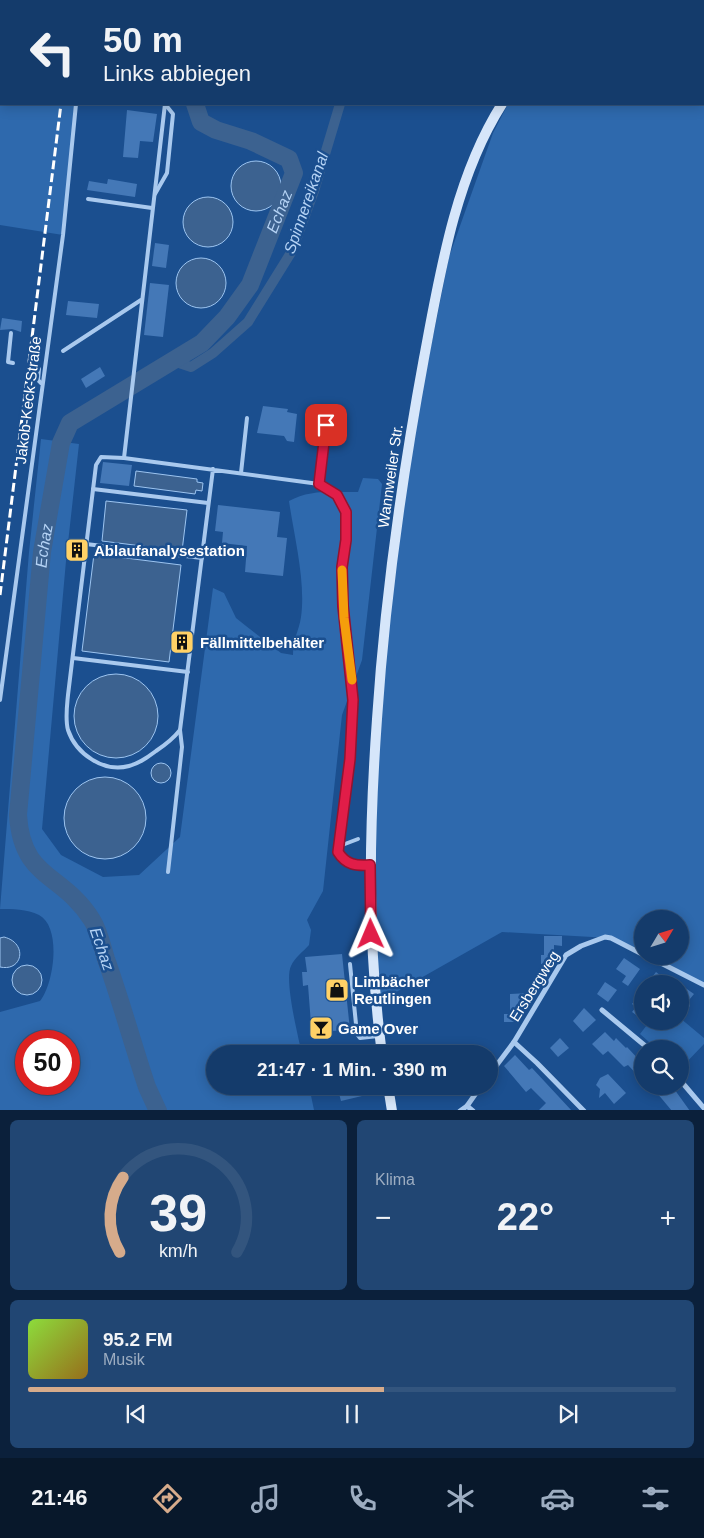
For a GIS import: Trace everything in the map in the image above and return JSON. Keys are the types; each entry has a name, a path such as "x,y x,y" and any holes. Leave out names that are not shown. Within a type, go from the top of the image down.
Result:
{"main road":[{"name":"Wannweiler Str.","path":"381,1045 371,934 370,865 372,788 383,648 413,421 440,279 454,221 476,154 501,105"},
{"path":"390,1095 392,1110"}],"street":[{"name":"Ersbergweg","path":"498,1063 514,1042 562,962 573,950 604,937 634,950"},
{"path":"665,965 704,985"},
{"path":"602,1010 638,1040"},
{"path":"514,1042 537,1062 584,1110"},
{"path":"689,1090 704,1108"},
{"path":"460,1110 467,1106 475,1095"},
{"path":"467,1106 473,1110"}],"lane":[{"name":"Jakob-Keck-Straße","path":"0,700 3,665 16,593 41,383 62,235 76,105"},
{"path":"124,458 165,105"},
{"path":"154,195 167,173 173,114 166,105"},
{"path":"88,199 152,208"},
{"path":"63,351 141,300"},
{"path":"11,333 8,362 13,363"},
{"path":"36,368 39,369 38,380 41,383"},
{"path":"319,484 327,410"},
{"path":"241,473 247,418"},
{"path":"180,730 144,760 128,766 109,766 88,758 74,742 68,729 66,714 93,489 98,460 105,456 319,484 337,495 346,512 346,540 342,567 343,606 352,680 353,708 350,759 337,847 345,862 359,866 370,865"},
{"path":"168,872 182,747 180,730 213,469"},
{"path":"93,489 208,503"},
{"path":"86,544 202,558"},
{"path":"73,658 188,672"},
{"path":"337,847 358,839"},
{"path":"350,964 357,1034 360,1038 380,1036"}],"shaded area":[{"path":"0,105 76,105 63,235 0,225"},
{"path":"507,105 704,105 704,985 689,977 689,975 684,975 665,965 689,965 689,910 634,910 634,950 610,938 502,932 375,1004 369,873 389,598 418,411 449,257 493,133"},
{"path":"251,161 261,161 274,168 281,181 281,191 274,204 261,211 251,211 242,207 235,200 231,191 231,181 235,172 242,165"},
{"path":"203,197 213,197 226,204 233,217 233,227 226,240 213,247 203,247 194,243 187,236 183,227 183,217 187,208 194,201"},
{"path":"196,258 206,258 219,265 226,278 226,288 219,301 206,308 196,308 187,304 180,297 176,288 176,278 180,269 187,262"},
{"path":"41,439 79,444 66,561 42,829 61,855 103,877 139,875 180,837 213,588 224,593 236,618 281,653 293,655 301,617 302,589 289,501 314,493 358,492 363,478 378,479 382,484 362,660 342,715 323,891 307,920 311,930 309,945 295,960 289,973 292,1008 300,1045 206,1045 206,1095 311,1095 314,1110 0,1110 0,1012 40,1001 45,993 52,969 53,943 51,931 46,921 39,915 25,910 0,909 29,552"},
{"path":"136,471 197,479 197,482 203,483 202,491 196,490 195,494 134,486"},
{"path":"106,501 187,510 182,551 102,541"},
{"path":"94,554 181,565 169,662 82,651"},
{"path":"116,674 132,677 146,686 155,700 158,716 155,732 146,746 132,755 116,758 100,755 86,746 77,732 74,716 77,700 86,686 100,677"},
{"path":"161,763 168,766 171,773 168,780 161,783 154,780 151,773 154,766"},
{"path":"97,777 113,777 128,784 139,795 146,810 143,834 134,847 113,859 97,859 82,852 71,841 64,826 64,810 71,795 82,784"},
{"path":"4,937 12,940 17,945 20,956 14,965 0,967 0,938"},
{"path":"27,965 38,969 42,980 38,991 27,995 16,991 12,980 16,969"},
{"path":"689,1026 704,1038 704,1044 689,1060 689,1040 647,1040 640,1034 643,1030 689,1030"}],"building":[{"path":"127,110 157,114 153,142 140,141 138,158 123,157"},
{"path":"108,179 137,184 135,197 87,190 89,181 107,184"},
{"path":"155,243 169,245 166,268 152,266"},
{"path":"150,283 169,285 163,337 144,335"},
{"path":"68,301 99,304 97,318 66,315"},
{"path":"2,318 22,321 21,332 12,329 0,330"},
{"path":"100,367 105,376 86,388 81,379"},
{"path":"263,406 288,409 287,412 297,414 294,442 287,441 284,436 257,433"},
{"path":"103,462 132,465 129,486 100,483"},
{"path":"218,505 280,512 277,537 287,538 283,576 245,572 247,546 222,543 223,532 215,531"},
{"path":"544,936 562,936 562,946 554,945 554,964 541,964 541,955 544,955"},
{"path":"342,954 350,1030 331,1031 331,1036 312,1037 308,985 303,986 302,972 307,972 305,957"},
{"path":"624,958 640,969 628,986 622,982 626,976 616,969"},
{"path":"605,982 617,990 608,1002 597,994"},
{"path":"689,990 694,994 689,1000"},
{"path":"530,993 530,1002 521,1002 521,1005 517,1005 517,1022 504,1022 504,1014 510,1014 510,994"},
{"path":"584,1008 596,1020 583,1032 573,1021"},
{"path":"605,1032 614,1041 616,1038 634,1054 634,1071 628,1065 624,1067 608,1051 603,1055 592,1044"},
{"path":"560,1038 569,1048 558,1057 550,1048"},
{"path":"515,1055 529,1070 532,1068 571,1110 539,1110 546,1103 531,1088 526,1092 504,1066"},
{"path":"608,1074 626,1093 614,1104 605,1093 599,1098 600,1089 596,1085 600,1078"},
{"path":"339,1095 362,1096 341,1101"},
{"path":"659,1095 678,1095 689,1110 671,1110"}],"waterway":[{"name":"Echaz","path":"158,1110 147,1087 94,924 80,904 35,864 27,852 21,836 18,815 42,552 61,443 70,423 202,343 227,317 250,285 294,173 289,159 251,141 216,130 201,122 195,105"},
{"name":"Spinnereikanal","path":"173,361 191,367 213,353 248,322 292,251 314,191 340,105"}],"railway":[{"path":"0,595 61,105"}],"slow traffic":[{"path":"342,570 344,618 352,680"}],"place":[{"name":"Ablaufanalysestation","path":"77,550"},
{"name":"Fällmittelbehälter","path":"182,642"},
{"name":"Limbächer Reutlingen","path":"337,990"},
{"name":"Game Over","path":"321,1028"}],"route":[{"path":"326,425 324,456 319,484 329,488 337,495 343,503 346,512 346,540 342,567 343,606 353,690 350,759 337,847 345,862 359,866 370,865 371,934"}]}
